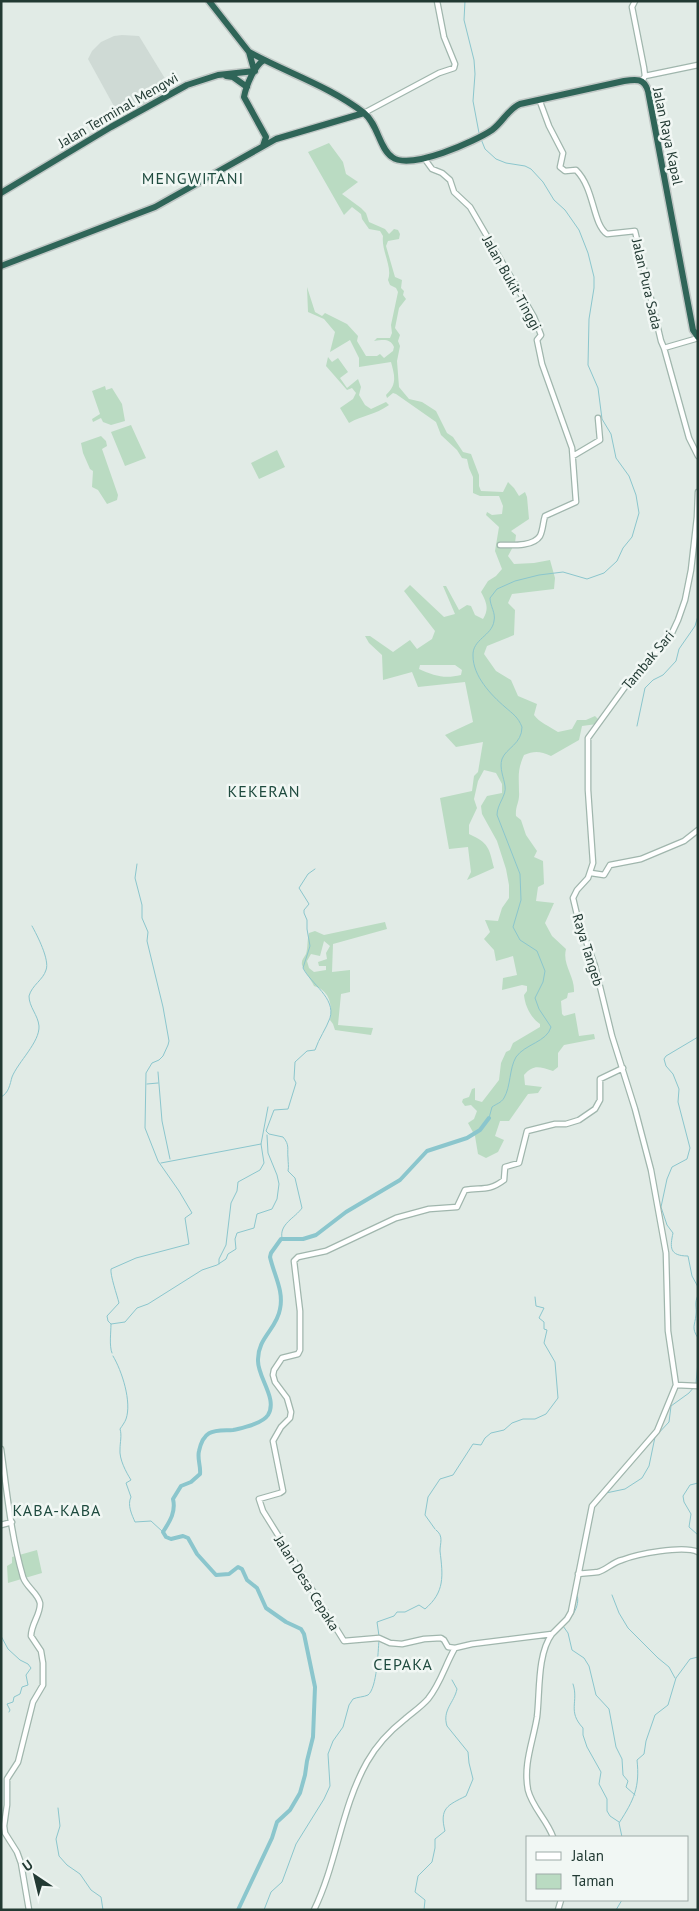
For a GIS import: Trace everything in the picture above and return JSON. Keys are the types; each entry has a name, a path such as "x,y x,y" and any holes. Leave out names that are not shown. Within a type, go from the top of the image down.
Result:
{"highway":[{"path":"209,1 249,52 253,59 254,72"},
{"path":"249,52 324,88 364,113"},
{"path":"264,60 259,63 244,96 266,137 275,140"},
{"name":"Jalan Terminal Mengwi","path":"1,195 112,127 187,85 218,75 254,72"},
{"name":"Jalan Terminal Mengwi","path":"1,195 102,135 191,86 230,76 247,87"},
{"name":"Jalan Raya Kapal","path":"364,113 371,120 391,157 403,161 424,158 484,135 498,125 516,106 539,98 624,81 644,79 652,110 693,330 698,337"},
{"path":"354,115 357,112 357,108"},
{"path":"1,266 155,206 275,140 364,113"},
{"path":"264,146 266,137"}],"street":[{"path":"364,113 443,72 451,71 455,67 444,37 437,1"},
{"path":"635,1 632,5 644,79 698,65"},
{"name":"Jalan Pura Sada","path":"539,98 549,126 563,153 560,167 565,171 576,170 581,176 591,195 604,232 608,234 635,231 664,348"},
{"name":"Jalan Bukit Tinggi","path":"424,158 432,170 442,173 450,180 454,192 470,207 534,317 541,335 537,340 542,364 569,437 574,456"},
{"path":"698,337 664,348 688,438 698,456"},
{"path":"500,545 529,543 536,540 541,534 545,516 576,502 574,456 600,440 598,418"},
{"name":"Tambak Sari","path":"591,873 593,857 588,790 587,740 631,680 671,635 683,607 691,570 698,492"},
{"path":"691,570 698,570"},
{"path":"591,873 604,875 610,864 640,860 684,841 698,830"},
{"name":"Raya Tangeb","path":"591,873 575,892 574,903 595,966 612,1036 628,1082 647,1152 664,1240 667,1271 668,1331 676,1385"},
{"name":"Jalan Desa Cepaka","path":"455,1648 448,1646 442,1638 424,1639 402,1644 387,1642 380,1638 344,1641 263,1511 259,1499 283,1491 273,1442 282,1425 290,1418 291,1412 287,1398 275,1382 273,1376 274,1370 282,1358 298,1354 300,1350 300,1312 293,1264 295,1259 326,1251 396,1218 428,1209 457,1207 465,1190 484,1190 501,1182 504,1179 505,1167 519,1162 527,1131 579,1120 594,1110 600,1100 600,1079 623,1068"},
{"path":"553,1836 547,1823 531,1798 526,1774 537,1716 542,1660 549,1636 569,1616 592,1506 657,1431 676,1385 698,1386"},
{"path":"1,1449 23,1578 39,1602 39,1609 32,1625 31,1636 40,1647 43,1663 42,1688 33,1702 19,1759 8,1776 6,1787 7,1805 4,1830 21,1863 29,1910"},
{"path":"1,1525 12,1522"},
{"path":"578,1574 598,1572 621,1560 668,1550 690,1549 698,1552"},
{"path":"314,1910 325,1886 345,1817 368,1760 399,1724 429,1698 443,1676 455,1648 472,1644 549,1636"}],"shaded area":[{"path":"114,36 139,36 172,90 121,119 88,59 92,51 101,42"}],"green space":[{"path":"329,143 343,162 346,174 358,182 342,194 366,213 369,222 385,229 389,234 394,229 398,230 400,234 399,239 388,241 386,246 395,277 402,280 401,288 406,299 399,308 395,328 400,335 397,361 399,387 409,399 422,402 436,411 447,433 453,437 463,452 471,454 479,475 481,491 503,492 508,482 519,496 525,492 529,519 511,531 516,535 515,543 508,556 514,564 550,560 555,578 554,589 512,594 508,603 515,610 514,635 487,646 484,654 496,671 511,680 518,696 537,704 534,715 536,718 558,732 572,729 577,720 586,720 595,716 598,719 597,724 582,726 579,740 551,756 537,752 524,755 519,770 519,795 516,813 516,816 521,820 526,835 537,851 534,857 543,861 544,884 538,887 536,901 554,903 545,923 552,936 566,949 565,955 573,981 574,992 568,993 567,998 561,1001 562,1014 564,1016 575,1013 579,1036 594,1034 595,1039 564,1045 558,1053 558,1067 553,1071 537,1067 524,1075 525,1085 542,1087 538,1093 528,1094 509,1121 500,1121 495,1136 504,1140 498,1152 486,1158 478,1154 475,1136 468,1123 474,1119 477,1111 471,1105 465,1106 462,1102 463,1099 469,1097 472,1089 475,1088 475,1100 482,1102 499,1080 501,1063 506,1052 510,1050 513,1043 540,1027 540,1024 531,1015 526,1003 524,995 527,991 527,986 522,985 502,990 503,978 517,975 513,956 496,961 494,950 484,939 490,932 485,920 498,921 502,908 509,898 506,869 497,841 482,814 481,806 487,796 502,793 502,784 496,773 484,770 478,781 474,799 477,808 469,825 469,834 481,840 487,847 494,868 467,880 471,872 468,847 449,849 440,798 472,791 474,776 478,772 483,742 456,747 445,735 473,722 465,682 418,687 412,672 383,680 382,655 369,643 365,636 370,636 393,652 410,640 417,649 432,639 435,631 404,591 410,585 444,617 455,614 443,586 446,586 459,610 467,605 471,606 475,615 483,619 487,606 481,592 488,581 502,569 495,551 499,527 486,515 487,512 492,515 502,514 503,506 499,496 480,496 473,493 473,477 467,459 462,458 457,450 441,435 436,422 396,394 393,393 387,398 386,395 392,387 394,380 391,362 359,367 359,358 350,340 330,352 335,332 324,319 308,312 307,287 315,312 322,316 325,313 347,324 358,336 357,341 366,356 377,356 380,354 384,358 393,351 394,347 386,340 374,341 377,338 390,338 398,292 396,288 390,285 388,280 389,270 383,236 380,231 369,229 361,214 352,207 344,215 308,152","holes":["420,665 455,665 462,670 461,675 440,676 419,669"]},
{"path":"328,357 332,362 338,358 348,372 340,378 347,388 358,379 361,387 359,395 365,405 371,409 386,402 389,405 349,423 340,408 353,399 356,393 352,388 347,390 326,366"},
{"path":"105,386 106,390 112,388 122,404 125,421 111,425 103,422 101,418 93,422 92,419 100,414 92,391"},
{"path":"131,425 146,458 125,466 111,432"},
{"path":"101,436 106,441 107,446 102,449 118,495 117,500 107,504 98,490 92,487 93,471 90,469 83,453 81,443"},
{"path":"277,450 285,467 259,479 251,463"},
{"path":"385,922 387,929 333,944 332,972 350,970 350,992 341,994 338,1025 373,1028 371,1035 335,1030 330,1020 331,1010 327,995 324,991 314,986 302,965 307,952 309,933 315,931 324,935","holes":["324,941 330,946 326,953 327,959 318,962 319,966 326,966 326,970 314,972 309,968 307,961 311,954 320,956"]},
{"path":"37,1550 42,1573 8,1583 7,1566 12,1563 12,1557"}],"waterway":[{"path":"465,1 464,20 474,60 473,101 479,133"},
{"path":"481,139 485,149 496,159 531,169 579,230 588,253 594,277 589,319 588,365 598,388 602,419 611,434 616,458 629,476 636,495 639,513 632,537 623,548 617,561 604,573 587,579 563,572 539,575 515,581 497,589 490,598 494,621 490,630 479,641 474,650 474,663 479,678 494,697 517,718 522,727 517,742 504,755 501,762 505,789 497,815 520,874 521,900 513,927 520,940 537,951 545,971 543,982 535,998 539,1009 551,1027 541,1040 525,1049 516,1057 504,1098 492,1107 489,1118"},
{"path":"637,726 645,688 653,680 663,675 676,661 679,649 695,626 698,616"},
{"path":"111,1324 107,1316 119,1303 111,1269 136,1258 189,1244 185,1218 192,1213 158,1161 145,1128 146,1073 152,1063 163,1056 169,1041 147,941 148,932 142,918 142,905 135,878 137,864"},
{"path":"282,1238 285,1225 302,1208 295,1178 288,1171 287,1142 283,1137 269,1134 266,1131 274,1110 288,1109 296,1083 294,1079 295,1062 307,1051 315,1050 330,1018 331,1011 326,998 303,968 310,946 307,920 304,913 309,904 299,888 308,874 315,869"},
{"path":"1,1097 7,1091 15,1071 36,1039 38,1032 39,1026 30,1004 29,996 32,989 45,974 47,966 42,948 32,926"},
{"path":"698,1037 664,1059 679,1089 678,1102 690,1148 687,1159 672,1167 667,1179 661,1207 667,1225 673,1233 672,1250 682,1256 688,1256 692,1276 698,1287"},
{"path":"158,1072 162,1121 170,1159"},
{"path":"147,1084 158,1083"},
{"path":"219,1264 219,1259 226,1245 231,1203 237,1191 238,1182 260,1170 264,1163 261,1144 268,1107"},
{"path":"238,1910 272,1838 277,1822 290,1810 300,1793 313,1737 315,1687 304,1634 301,1629 286,1622 266,1608 257,1588 247,1580 242,1569 238,1567 229,1574 216,1575 197,1554 188,1538 183,1536 171,1539 166,1537 163,1532 173,1512 173,1499 181,1486 191,1482 200,1474 199,1451 207,1435 211,1432 236,1430 252,1425 268,1415 271,1402 258,1361 261,1346 280,1309 280,1289 270,1257 281,1239 303,1239 316,1235 346,1212 400,1180 427,1151 467,1138 480,1130 489,1118"},
{"path":"112,1353 110,1343 111,1324 125,1322 137,1308 148,1304 202,1270 217,1265 226,1259 228,1254 236,1249 235,1239 237,1233 254,1228 257,1214 272,1209 277,1199 279,1184 268,1153 267,1135"},
{"path":"161,1163 261,1144"},
{"path":"698,1295 694,1326 698,1338"},
{"path":"435,1529 425,1515 428,1497 440,1479 453,1475 473,1444 481,1445 491,1433 504,1430 512,1423 523,1419 535,1419 546,1414 558,1398 555,1362 544,1343 547,1330 544,1329 544,1322 539,1318 544,1308 536,1306 535,1297"},
{"path":"113,1356 123,1378 128,1404 126,1420 120,1429 120,1453 123,1465 131,1480 126,1483 131,1497 130,1510 135,1522 151,1521 163,1532"},
{"path":"696,1383 698,1362"},
{"path":"606,1493 625,1489 642,1478 649,1466 655,1437 669,1422 671,1406 694,1387"},
{"path":"698,1483 690,1485 683,1496 684,1502 691,1514 689,1527 698,1535"},
{"path":"379,1636 377,1622 394,1616 397,1612 405,1612 419,1605 425,1609 436,1596 442,1576 441,1537 436,1530"},
{"path":"576,1592 578,1597 577,1606 573,1615 563,1626 568,1633 572,1650 584,1658 589,1666 596,1695 609,1709 616,1747 622,1759 623,1775 628,1781 626,1787 635,1795"},
{"path":"612,1595 619,1613 628,1628 669,1667 675,1678"},
{"path":"1,1636 8,1649 31,1668 26,1675 28,1685 22,1687 20,1694 14,1697 13,1702 7,1704 9,1712"},
{"path":"264,1910 271,1892 282,1882 296,1844 330,1786 328,1754 333,1741 343,1727 349,1705 353,1699 368,1695 371,1691 376,1669 379,1640"},
{"path":"622,1836 619,1823 635,1793 638,1778 637,1760 644,1754 646,1741 655,1715 668,1705 676,1678 690,1659 698,1657"},
{"path":"424,1910 425,1900 415,1892 418,1876 432,1862 435,1839 445,1831 443,1817 446,1808 466,1796 473,1779 468,1752 447,1726 447,1711 457,1689 452,1680"},
{"path":"573,1684 575,1696 574,1711 578,1722 583,1728 587,1747 601,1772 599,1784 607,1799 607,1811 610,1816 619,1822"},
{"path":"58,1808 60,1826 56,1839 59,1856 67,1865 80,1874 91,1890 101,1897 103,1910"},
{"path":"616,1910 621,1901"}],"district":[{"name":"MENGWITANI","path":"193,178"},
{"name":"KEKERAN","path":"264,791"},
{"name":"KABA-KABA","path":"57,1510"},
{"name":"CEPAKA","path":"403,1664"}]}
